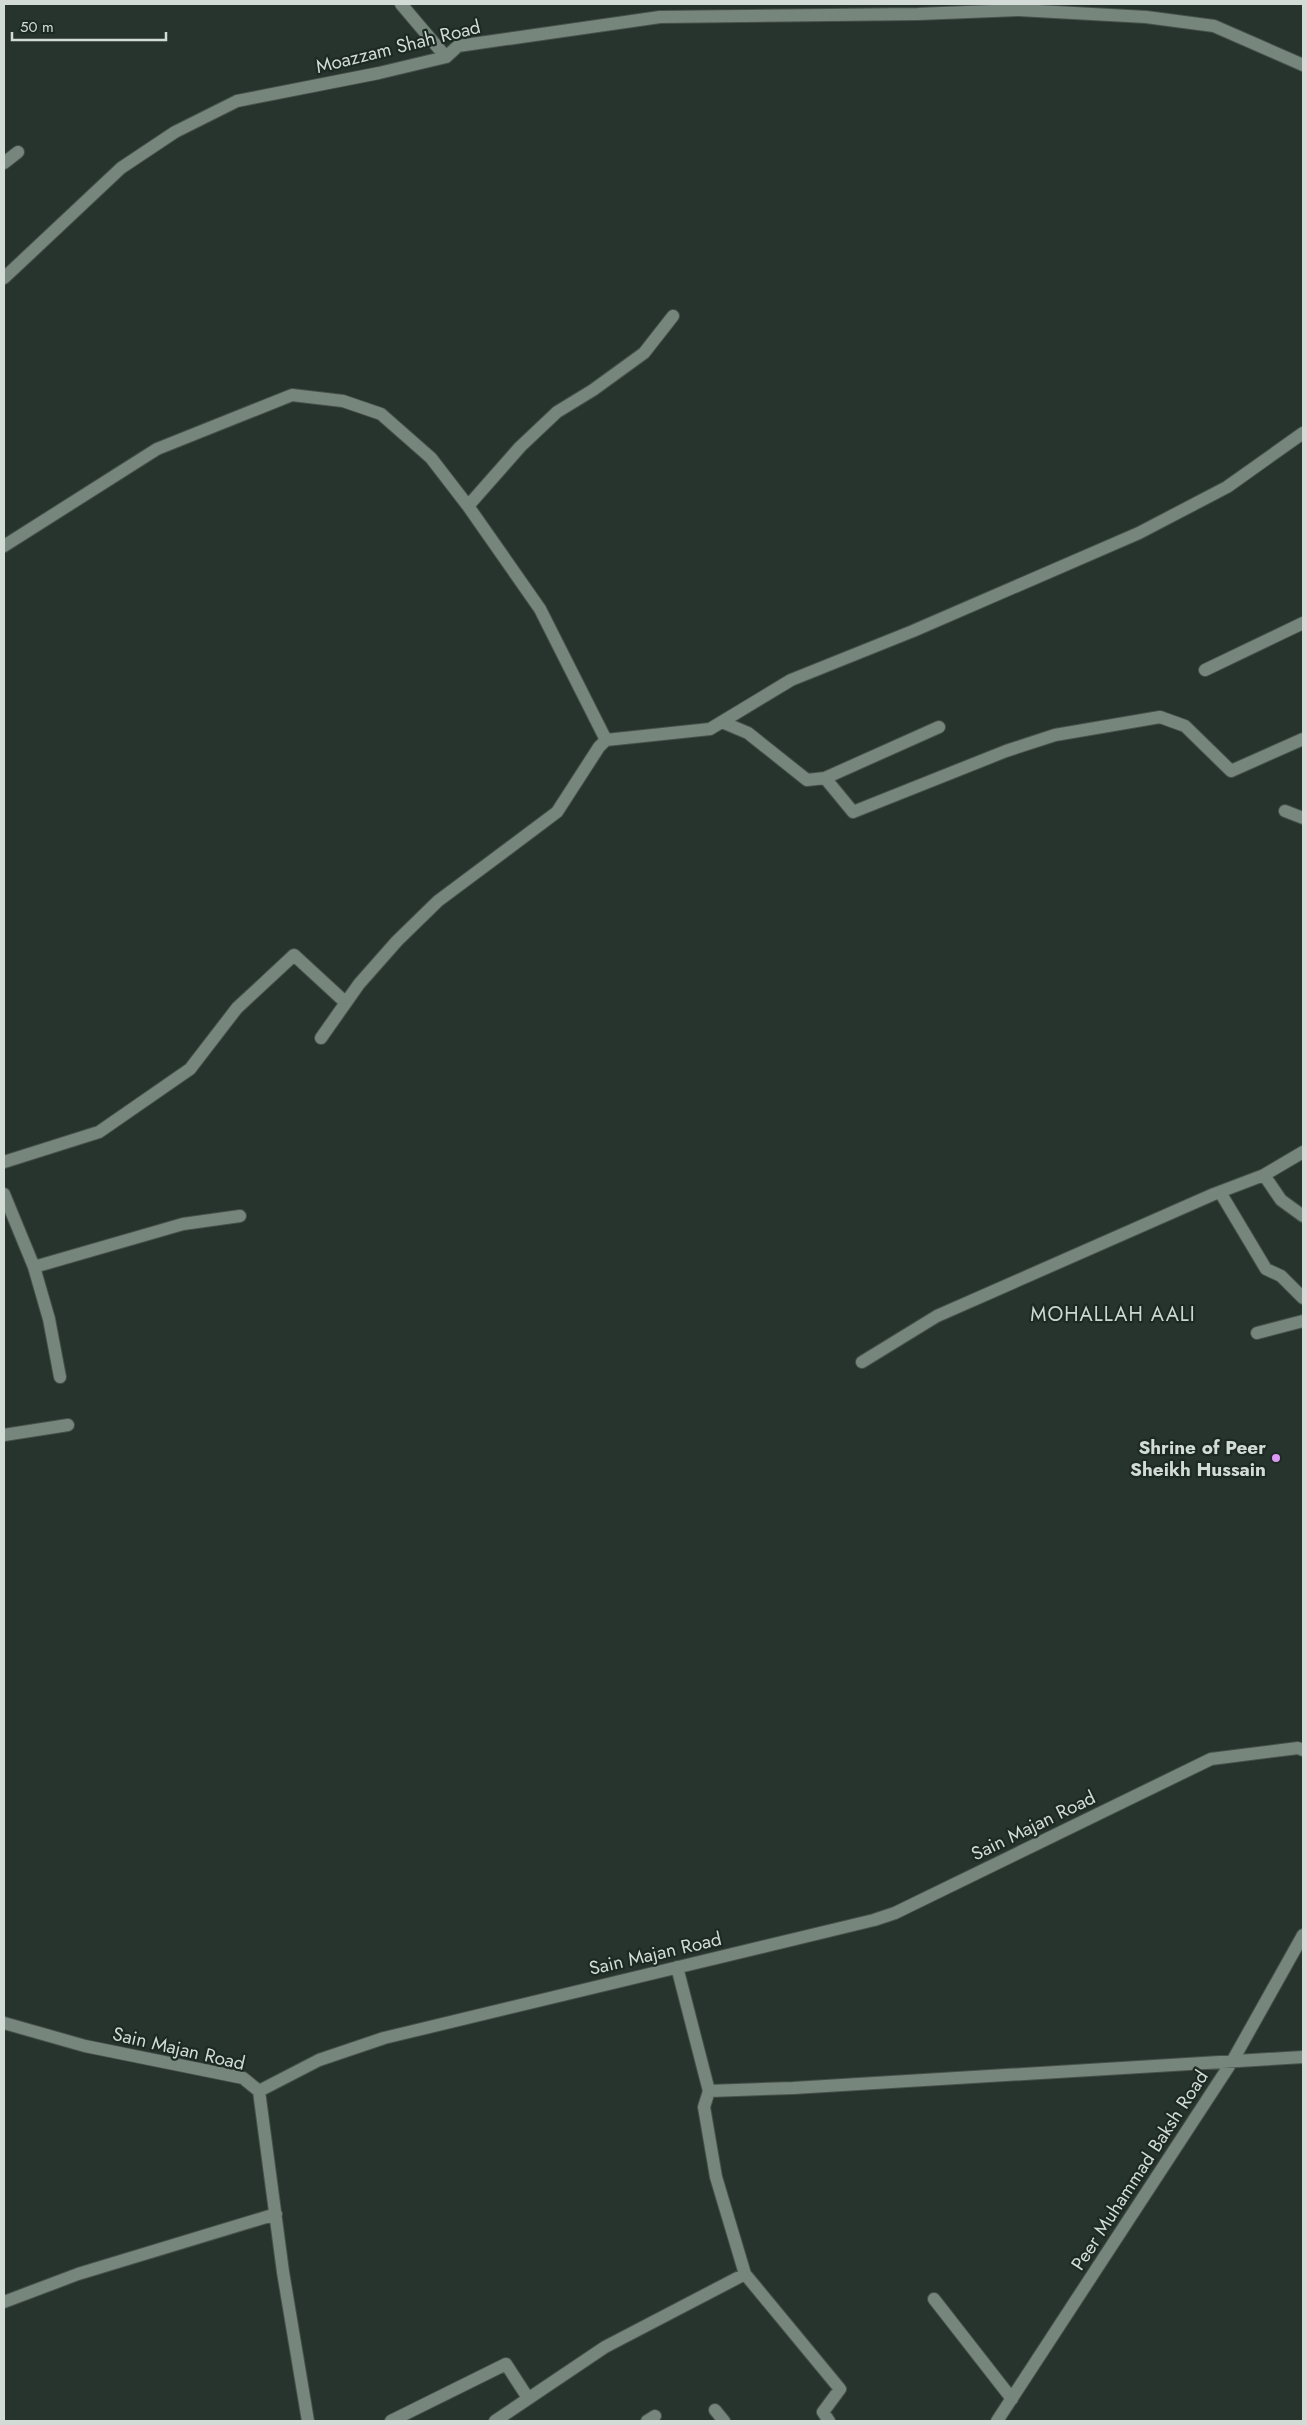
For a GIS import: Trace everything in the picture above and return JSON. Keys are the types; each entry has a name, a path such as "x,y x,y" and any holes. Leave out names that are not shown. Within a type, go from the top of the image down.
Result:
{"street":[{"path":"401,4 446,57"},
{"name":"Moazzam Shah Road","path":"4,278 121,168 174,132 237,101 379,73 446,57 458,46 660,17 899,14 1019,10 1146,17 1214,26 1303,65"},
{"path":"4,162 18,152"},
{"path":"468,506 520,447 557,412 593,390 644,353 672,316"},
{"path":"4,546 158,449 292,395 343,401 381,414 430,458 468,506 540,609 606,740"},
{"path":"321,1038 345,1002 397,941 438,901 557,812 599,746 606,740 710,729 790,680 914,631 1139,533 1227,487 1303,433"},
{"path":"1205,670 1303,623"},
{"path":"825,778 853,812 1006,752 1055,736 1160,717 1185,726 1231,770 1303,739"},
{"path":"722,722 748,733 807,780 825,778 939,727"},
{"path":"1285,811 1303,818"},
{"path":"4,1162 99,1132 190,1069 237,1008 294,955 345,1002"},
{"path":"862,1362 937,1316 1220,1192 1264,1175 1303,1152"},
{"path":"1264,1175 1281,1200 1303,1216"},
{"path":"1220,1192 1266,1269 1281,1276 1303,1298"},
{"path":"4,1194 34,1267 49,1319 60,1377"},
{"path":"34,1267 183,1224 240,1216"},
{"path":"1258,1333 1303,1321"},
{"path":"4,1435 68,1425"},
{"name":"Sain Majan Road","path":"4,2023 85,2046 243,2078 259,2092 319,2060 384,2038 874,1920 895,1913 1212,1759 1298,1748 1303,1750"},
{"name":"Peer Muhammad Baksh Road","path":"997,2421 1233,2060 1303,1934"},
{"path":"677,1967 709,2091 704,2107 716,2177 745,2274 840,2389 823,2412 829,2421"},
{"path":"709,2091 1303,2057"},
{"path":"259,2092 283,2272 309,2421"},
{"path":"4,2302 78,2274 276,2214"},
{"path":"495,2421 606,2347 745,2274"},
{"path":"934,2299 1012,2399"},
{"path":"391,2421 506,2364 528,2398"},
{"path":"715,2410 724,2421"}],"place":[{"name":"Shrine of Peer Sheikh Hussain","path":"1276,1458"}],"district":[{"name":"MOHALLAH AALI","path":"1113,1314"}]}
